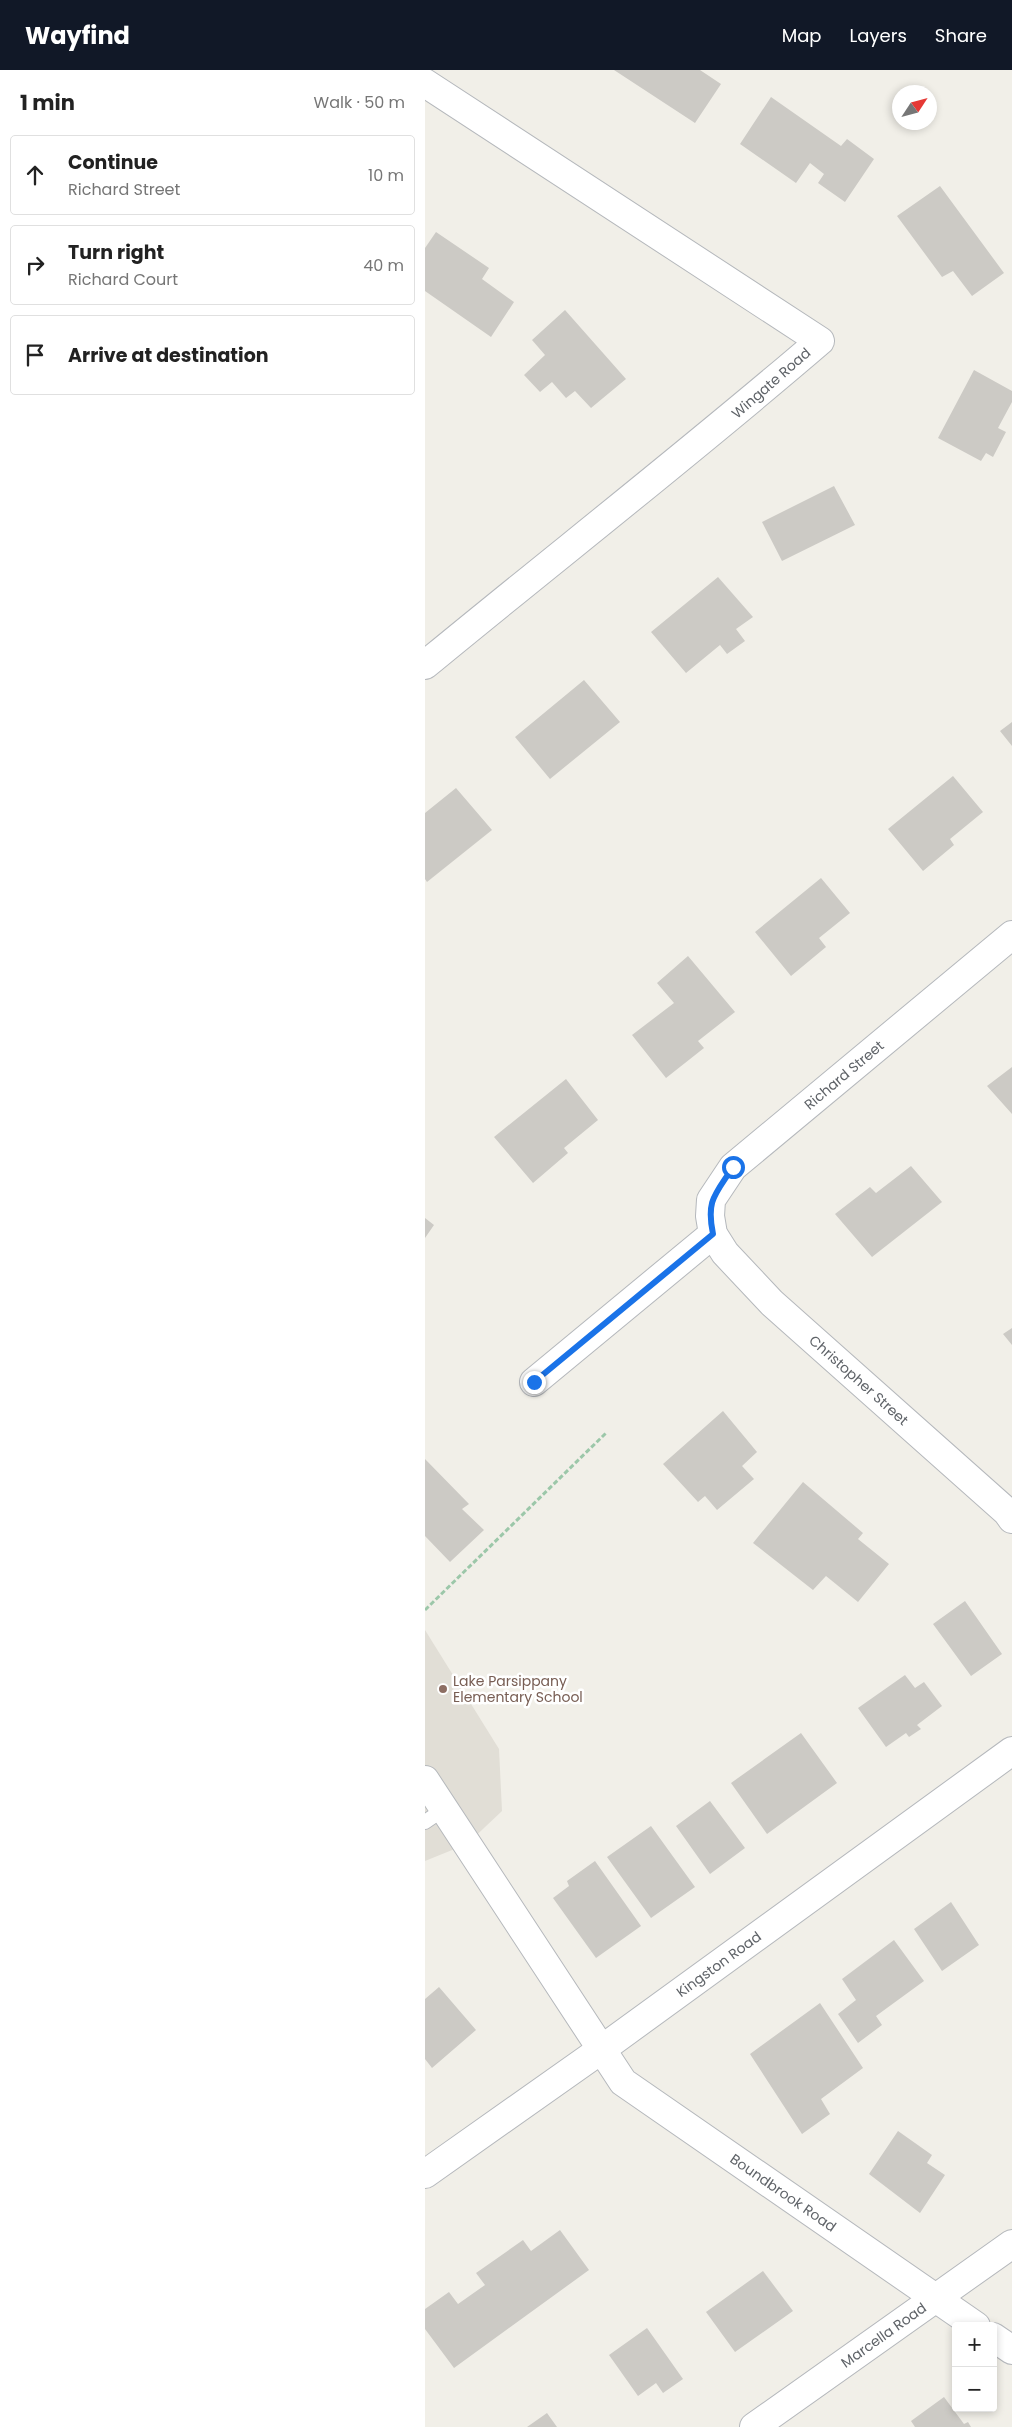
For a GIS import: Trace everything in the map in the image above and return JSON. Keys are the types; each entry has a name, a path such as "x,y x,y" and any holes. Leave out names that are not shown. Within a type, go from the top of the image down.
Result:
{"street":[{"name":"Wingate Road","path":"425,82 820,341 742,408 573,543 425,665"},
{"name":"Richard Street","path":"713,1234 709,1216 711,1200 733,1167 1012,935"},
{"path":"534,1382 713,1234"},
{"name":"Christopher Street","path":"713,1234 725,1253 772,1303 1007,1512 1012,1519"},
{"name":"Kingston Road","path":"425,2174 602,2049 1012,1751"},
{"name":"Boundbrook Road","path":"425,1780 435,1816 602,2049 623,2082 970,2322"},
{"name":"Marcella Road","path":"754,2427 1012,2244"},
{"path":"997,2340 1012,2350"}],"path":[{"path":"425,1610 606,1433"}],"shaded area":[{"name":"Lake Parsippany Elementary School","path":"425,1630 499,1749 502,1811 467,1844 425,1861"}],"building":[{"path":"614,70 700,70 721,84 695,123"},
{"path":"771,97 841,146 847,139 874,159 845,202 818,183 824,174 810,163 796,183 740,144"},
{"path":"940,186 1004,273 972,296 953,271 942,277 897,216"},
{"path":"436,232 489,268 482,279 514,302 491,337 425,291 425,248"},
{"path":"565,310 626,379 591,408 575,391 566,398 552,382 540,392 524,375 545,355 532,340"},
{"path":"974,370 1012,391 1012,402 998,428 1006,432 993,457 986,453 981,461 938,438"},
{"path":"834,486 855,525 782,561 762,522"},
{"path":"718,577 753,617 736,629 745,641 727,654 720,645 686,673 651,632"},
{"path":"584,680 620,722 550,779 515,737"},
{"path":"1012,722 1012,746 1000,731"},
{"path":"953,776 983,812 950,839 954,845 923,871 888,829"},
{"path":"456,788 492,830 427,882 425,879 425,813"},
{"path":"821,878 850,913 819,938 826,947 791,976 755,932"},
{"path":"688,956 735,1012 698,1041 704,1048 666,1078 632,1035 674,1003 657,983"},
{"path":"1012,1067 1012,1114 987,1086"},
{"path":"566,1079 598,1120 564,1148 568,1153 533,1183 494,1137"},
{"path":"911,1166 942,1202 872,1257 835,1214 870,1187 876,1193"},
{"path":"425,1218 434,1225 425,1238"},
{"path":"1012,1328 1012,1345 1003,1334"},
{"path":"723,1411 757,1452 742,1466 754,1479 717,1510 705,1496 698,1502 663,1464"},
{"path":"425,1459 469,1504 462,1509 484,1530 450,1562 425,1536"},
{"path":"803,1482 863,1533 858,1539 889,1564 858,1602 826,1576 813,1590 753,1543"},
{"path":"965,1601 1002,1654 971,1676 933,1624"},
{"path":"905,1675 915,1688 924,1682 942,1706 917,1725 921,1729 909,1737 906,1733 886,1747 858,1708"},
{"path":"801,1733 837,1783 767,1834 731,1783"},
{"path":"710,1801 745,1848 710,1874 676,1826"},
{"path":"651,1826 695,1887 651,1918 607,1857"},
{"path":"595,1861 641,1926 596,1958 553,1898 569,1886 567,1881"},
{"path":"951,1902 979,1945 942,1971 914,1929"},
{"path":"894,1940 924,1981 876,2016 882,2025 858,2043 838,2014 856,2000 842,1979"},
{"path":"439,1987 476,2030 432,2068 425,2059 425,1999"},
{"path":"820,2003 863,2068 821,2099 830,2114 802,2134 750,2054"},
{"path":"898,2131 932,2155 927,2163 945,2175 920,2213 869,2174"},
{"path":"560,2230 589,2270 454,2368 425,2329 425,2309 449,2292 458,2304 485,2285 476,2273 523,2240 531,2251"},
{"path":"763,2271 793,2311 735,2352 706,2312"},
{"path":"647,2328 683,2379 663,2393 656,2383 638,2396 609,2355"},
{"path":"944,2397 952,2408 952,2412 955,2412 964,2424 968,2422 971,2427 915,2427 911,2421"},
{"path":"547,2413 557,2427 527,2427"}],"place":[{"name":"Lake Parsippany Elementary School","path":"443,1689"}],"route":[{"path":"534,1382 713,1234 709,1216 711,1200 733,1167"}]}
